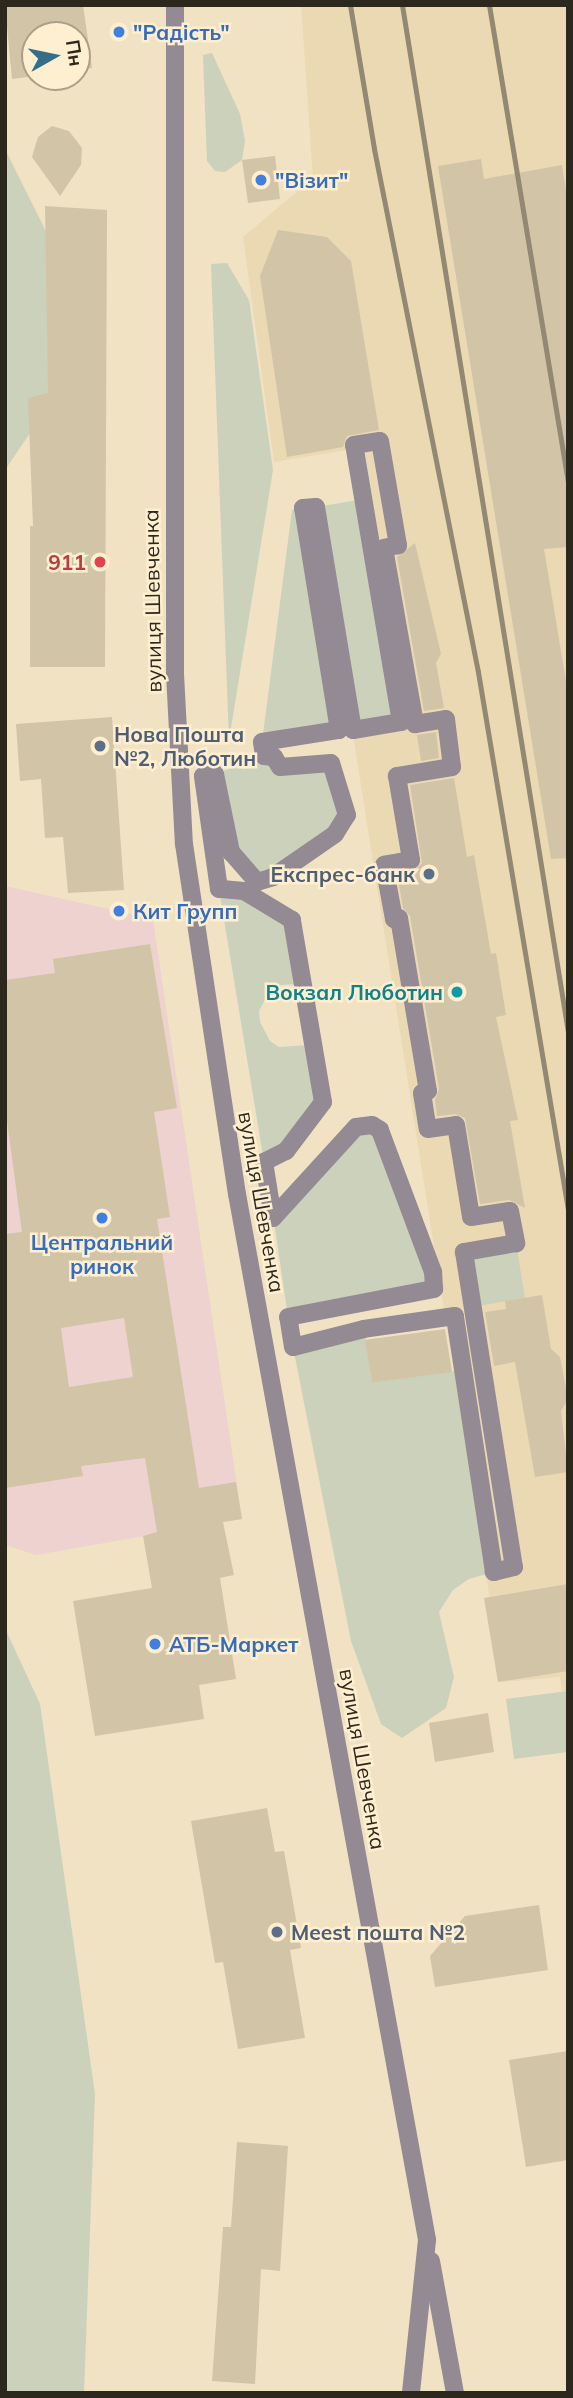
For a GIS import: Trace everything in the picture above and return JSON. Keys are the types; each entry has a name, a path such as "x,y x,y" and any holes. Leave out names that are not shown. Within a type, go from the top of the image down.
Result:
{"street":[{"name":"вулиця Шевченка","path":"176,5 175,661 184,844 237,1194 427,2240 411,2393"},
{"path":"380,441 398,545 384,548 415,724 446,719 452,767 397,776 411,860 384,865 411,985 428,1091 422,1093 428,1129 456,1125 471,1217 510,1211 516,1243 464,1252 514,1567 494,1572 455,1316 364,1329 293,1347 288,1317 434,1289 433,1272 380,1130 372,1125 356,1127 273,1218 264,1162 286,1151 323,1102 292,920 244,891 219,889 202,776 215,774 231,852 257,882 273,877 335,834 346,815 331,763 280,767 274,757 264,756 262,742 339,730 303,508 316,507 353,730 401,722 354,445 380,441"},
{"path":"427,2240 455,2393"}],"shaded area":[{"path":"301,5 568,5 568,1730 560,1677 503,1682 353,735 359,448 274,462 243,237 313,178"},
{"name":"Центральний ринок","path":"5,886 153,919 242,1519 36,1555 5,1545"}],"green space":[{"path":"212,53 240,114 245,141 242,160 225,172 215,171 207,161 203,55"},
{"path":"5,149 97,334 5,470"},
{"path":"227,263 249,300 273,470 229,740 211,264"},
{"path":"364,499 401,722 353,730 316,507"},
{"path":"303,508 339,730 262,742 292,510"},
{"path":"264,756 280,767 320,761 347,815 273,877 247,874 215,774"},
{"path":"219,889 292,920 302,984 279,985 270,991 259,1011 260,1022 270,1041 279,1047 310,1045 323,1102 264,1162"},
{"path":"372,1125 434,1289 288,1317 273,1215 356,1127"},
{"path":"516,1243 525,1298 473,1307 464,1252"},
{"path":"364,1329 372,1383 463,1370 494,1572 469,1579 453,1590 439,1612 454,1677 446,1708 402,1738 381,1724 351,1641 293,1347"},
{"path":"5,1628 40,1704 95,2094 84,2393 5,2393"},
{"path":"568,1691 568,1752 514,1759 506,1699"}],"building":[{"path":"5,5 83,5 85,21 21,21 21,78 12,79"},
{"path":"52,126 69,131 82,148 81,165 60,196 32,157 38,137"},
{"path":"275,156 280,199 248,203 242,160"},
{"path":"481,159 484,179 562,165 568,203 568,547 544,549 568,693 568,858 551,859 438,166"},
{"path":"45,206 107,210 105,667 30,667 30,526 33,526 28,398 48,393"},
{"path":"278,230 327,237 351,261 379,430 347,436 343,447 287,457 260,276"},
{"path":"415,543 441,654 436,663 444,708 424,711 397,557"},
{"path":"112,717 124,890 68,893 63,837 45,838 41,779 20,781 16,724"},
{"path":"436,732 439,758 421,761 417,735"},
{"name":"Вокзал Люботин","path":"454,778 467,857 474,855 491,954 496,953 506,1015 496,1017 518,1120 510,1121 525,1208 509,1200 480,1204 465,1118 455,1114 437,1116 435,1100 439,1089 410,916 403,908 397,874 414,871 422,863 410,785"},
{"name":"Центральний ринок","path":"150,944 177,1108 154,1112 170,1217 157,1219 199,1488 236,1482 242,1519 223,1522 234,1575 220,1578 236,1679 199,1685 204,1719 95,1736 73,1601 152,1588 143,1536 157,1532 145,1458 81,1466 83,1476 5,1488 5,1234 22,1232 5,1106 5,980 55,973 53,959","holes":["124,1318 133,1377 69,1387 61,1328"]},
{"path":"542,1295 551,1349 560,1357 568,1399 561,1411 568,1472 535,1477 515,1362 494,1366 485,1312 506,1309 505,1301"},
{"path":"445,1329 452,1372 372,1383 365,1340"},
{"path":"568,1584 568,1671 498,1682 484,1598"},
{"path":"488,1713 494,1752 435,1762 429,1723"},
{"path":"267,1808 275,1852 284,1851 301,1948 290,1950 305,2038 238,2049 223,1962 215,1963 191,1821"},
{"path":"539,1905 548,1970 435,1987 430,1956 465,1916"},
{"path":"568,2051 568,2160 526,2167 509,2060"},
{"path":"237,2142 288,2146 280,2271 261,2269 255,2384 212,2381 223,2227 231,2227"}],"railway":[{"path":"350,5 374,149 478,672 568,1210"},
{"path":"402,5 568,1032"},
{"path":"489,5 568,481"}],"place":[{"name":"\"Радість\"","path":"119,32"},
{"name":"\"Візит\"","path":"261,180"},
{"name":"911","path":"100,562"},
{"name":"Нова Пошта №2, Люботин","path":"100,746"},
{"name":"Експрес-банк","path":"429,874"},
{"name":"Кит Групп","path":"119,911"},
{"name":"Вокзал Люботин","path":"457,992"},
{"name":"Центральний ринок","path":"102,1218"},
{"name":"АТБ-Маркет","path":"155,1644"},
{"name":"Meest пошта №2","path":"277,1932"}]}
